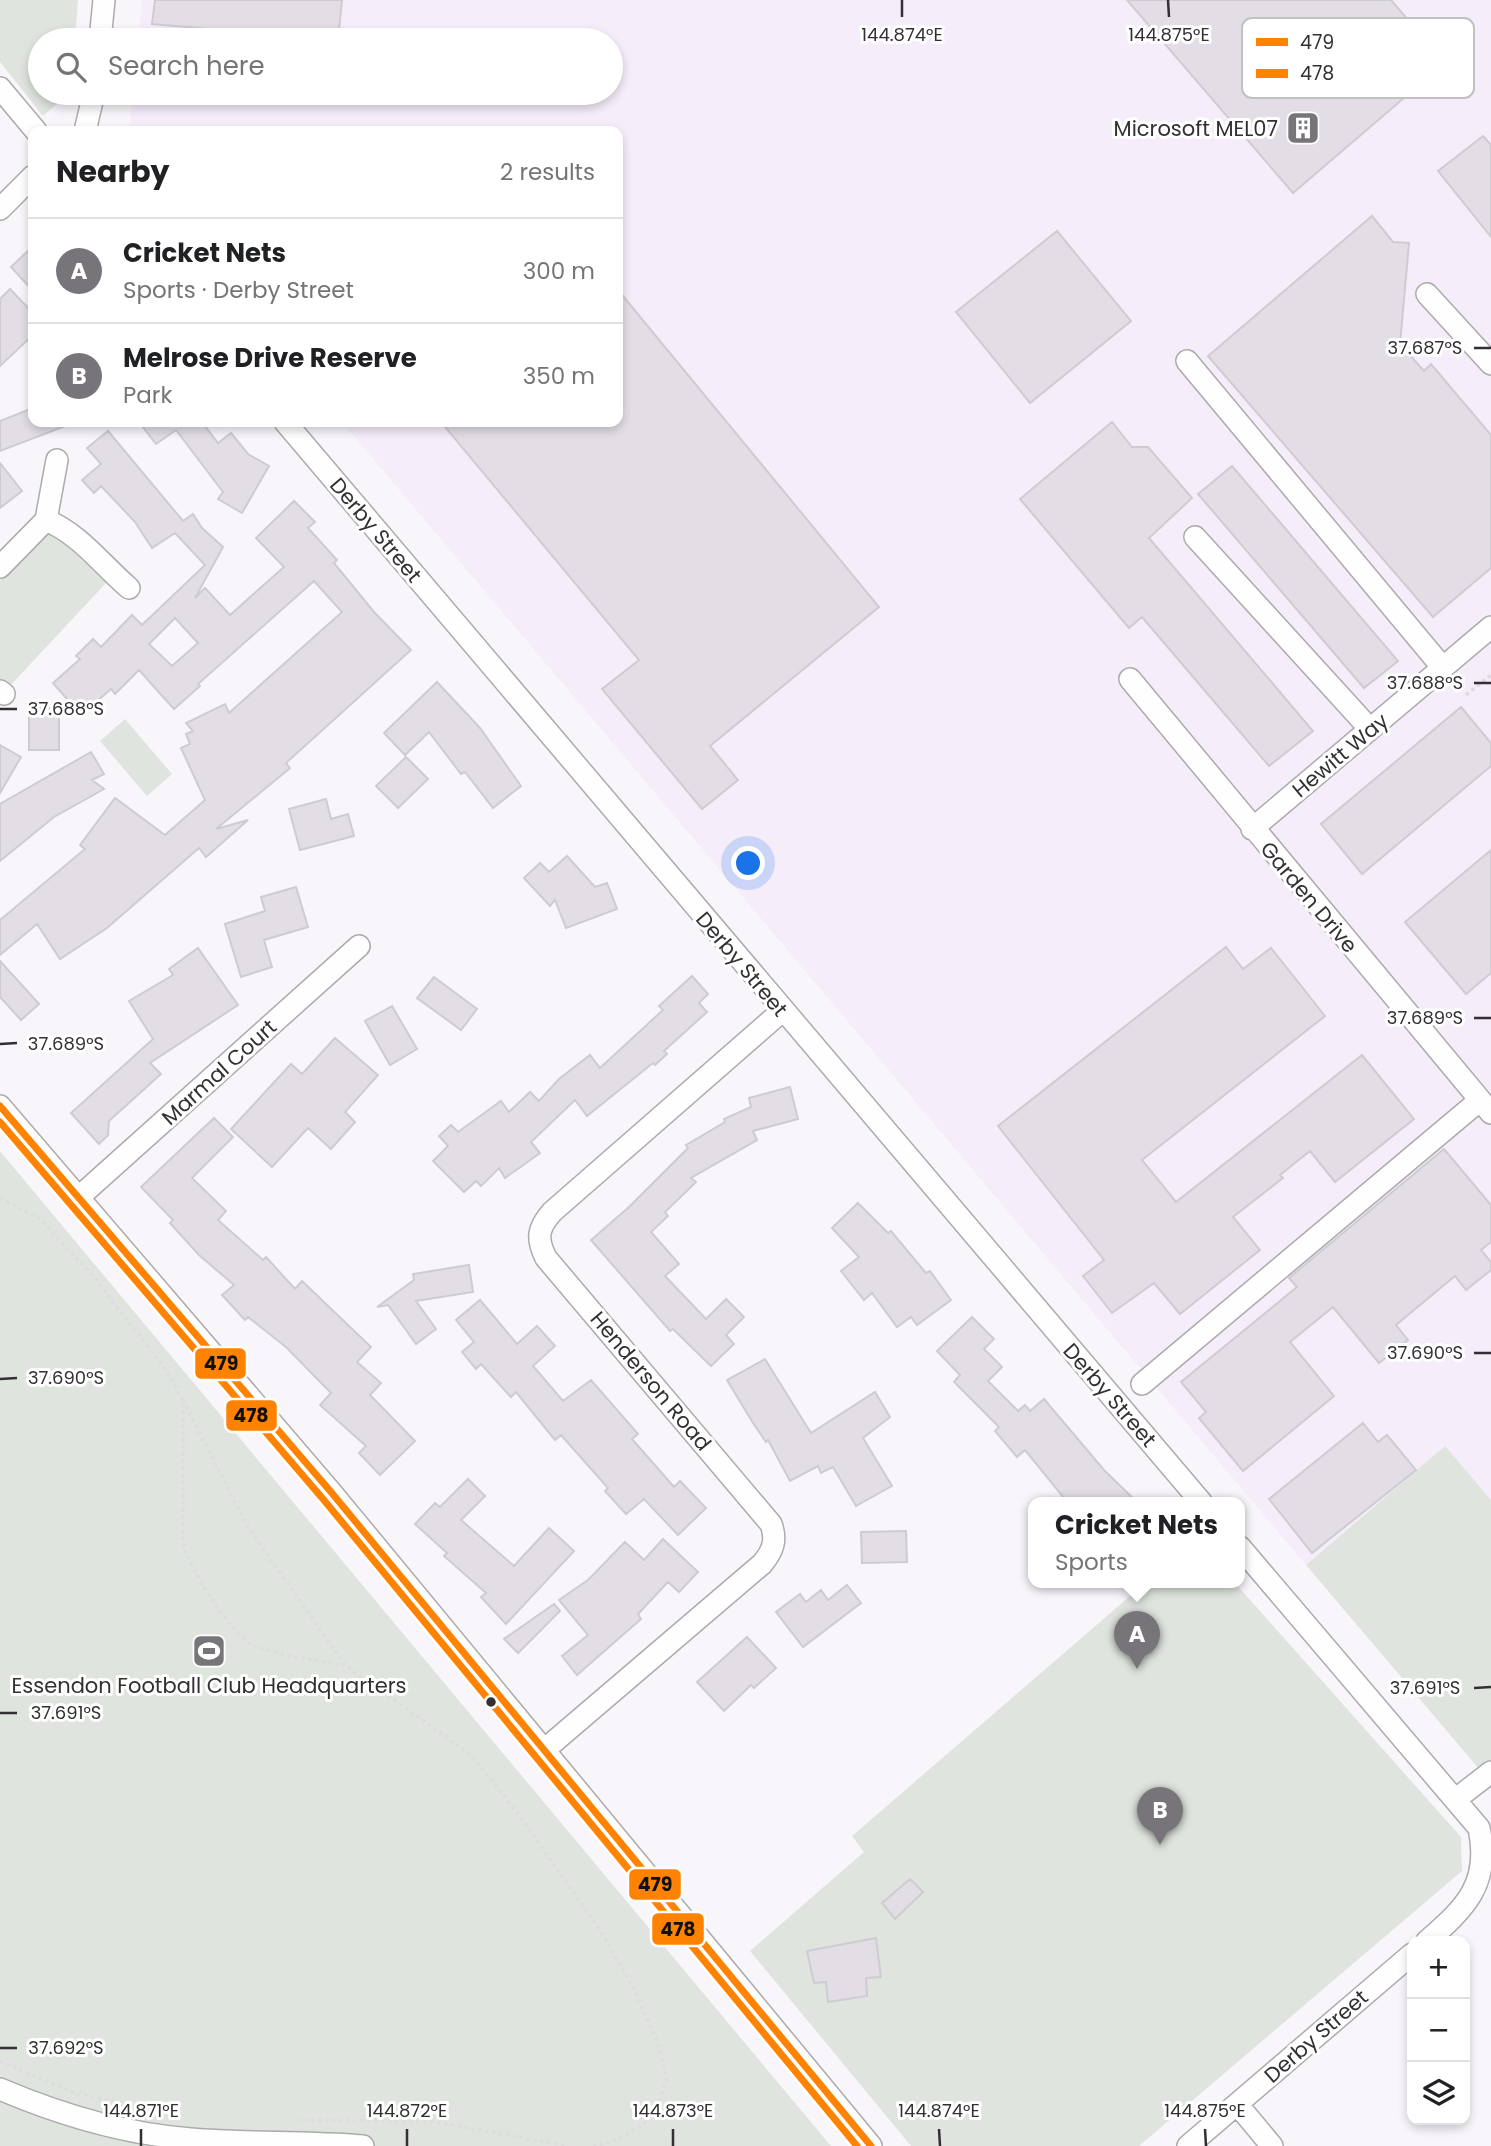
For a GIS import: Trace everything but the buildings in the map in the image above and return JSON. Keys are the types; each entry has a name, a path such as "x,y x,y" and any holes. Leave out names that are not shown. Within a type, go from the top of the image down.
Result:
{"street":[{"path":"101,28 104,0"},
{"path":"0,88 32,126"},
{"path":"86,126 91,105"},
{"path":"0,209 28,181"},
{"path":"1427,294 1491,364"},
{"path":"1187,361 1443,668"},
{"name":"Derby Street","path":"289,427 1197,1497"},
{"path":"0,567 46,520 57,460"},
{"path":"46,520 72,532 103,566 129,588"},
{"path":"1195,537 1370,729"},
{"name":"Hewitt Way","path":"1252,829 1491,627"},
{"name":"Garden Drive","path":"1130,679 1485,1106"},
{"name":"Marmal Court","path":"79,1197 359,946"},
{"name":"Henderson Road","path":"543,1751 762,1563 770,1554 774,1532 771,1524 546,1258 538,1234 541,1224 782,1011"},
{"path":"0,1106 331,1492 871,2146"},
{"path":"1142,1384 1485,1106"},
{"path":"1245,1553 1456,1799 1485,1840 1486,1875 1481,1889 1467,1907 1433,1936"},
{"path":"1456,1799 1491,1772"},
{"name":"Derby Street","path":"1188,2146 1407,1958"},
{"path":"0,2089 83,2120 137,2132 190,2139 301,2141 363,2146"},
{"path":"1237,2104 1272,2146"}],"path":[{"path":"1466,695 1491,675"},
{"path":"0,1198 40,1219 94,1277 166,1370 246,1524 345,1665 471,1755 515,1810 600,1930 635,1991 658,2043 667,2078 658,2106 644,2124 612,2142 592,2146"},
{"path":"183,1400 183,1544 188,1560 233,1628 252,1645 345,1665"},
{"path":"0,2061 72,2092 177,2117"},
{"path":"296,2120 430,2120 567,2146"}],"shaded area":[{"path":"0,0 78,0 76,28 28,28 28,97 0,62"},
{"path":"142,0 1491,0 1491,1500 1445,1447 1306,1565 346,427 623,427 623,126 130,126 132,105 623,105 623,28 139,28"},
{"path":"34,105 56,105 43,116"},
{"path":"54,534 73,541 107,582 9,687 0,680 0,580 43,536"},
{"path":"125,719 172,774 147,796 100,741"},
{"name":"Essendon Football Club Headquarters","path":"0,1151 831,2146 0,2146"},
{"path":"1445,1446 1491,1500 1491,1783 1306,1565"},
{"path":"1139,1588 1239,1588 1461,1837 1462,1871 1139,2146 911,2146 750,1951 864,1852 852,1836"}],"transit line":[{"name":"479","path":"0,1106 331,1492 871,2146"},
{"name":"478","path":"0,1122 323,1499 857,2146"}],"place":[{"name":"Microsoft MEL07","path":"1303,128"},
{"name":"Essendon Football Club Headquarters","path":"209,1651"},
{"name":"Cricket Nets","path":"1137,1669"},
{"name":"Melrose Drive Reserve","path":"1160,1845"}]}
